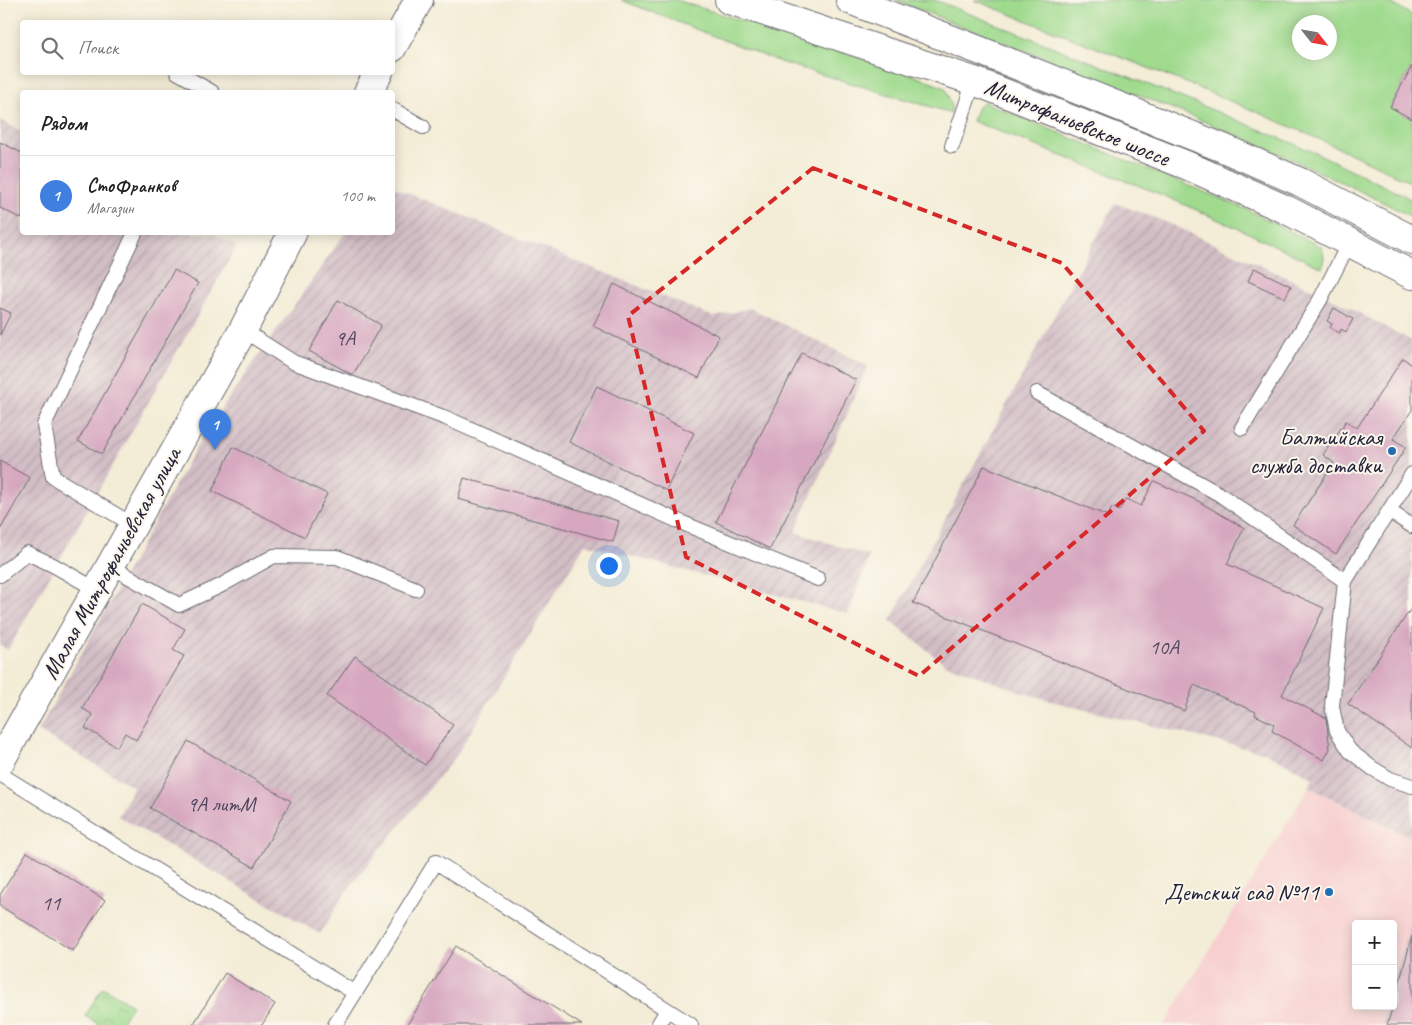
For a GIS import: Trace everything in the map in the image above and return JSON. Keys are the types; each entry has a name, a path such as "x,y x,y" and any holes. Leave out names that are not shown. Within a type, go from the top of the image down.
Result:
{"main road":[{"path":"395,43 419,0"},
{"name":"Митрофаньевское шоссе","path":"728,0 974,81 1186,165 1287,210 1350,241 1412,275"},
{"name":"Митрофаньевское шоссе","path":"850,0 1223,148 1308,186 1412,240"},
{"path":"369,90 377,75"},
{"name":"Малая Митрофаньевская улица","path":"0,762 243,330 291,235"}],"lane":[{"path":"182,75 208,90"},
{"path":"952,146 974,81"},
{"path":"395,111 423,127"},
{"path":"133,525 52,477 44,425 134,235"},
{"path":"1242,428 1320,300 1350,241"},
{"path":"243,330 293,362 446,418 685,524 818,579"},
{"path":"1037,393 1219,494 1345,581"},
{"path":"1412,474 1345,581 1332,706 1337,731 1350,751 1390,779 1412,786"},
{"path":"1388,510 1412,526"},
{"path":"0,575 27,553 53,564 97,590"},
{"path":"110,566 179,605 220,586 274,556 337,557 416,590"},
{"path":"0,774 355,993"},
{"path":"334,1025 436,862 691,1025"},
{"path":"658,1025 667,1010"}],"highlighted area":[{"path":"813,168 1062,263 1204,431 919,676 686,557 628,316"}],"shaded area":[{"path":"0,120 20,131 20,235 215,235 237,246 8,650 0,645"},
{"path":"395,188 714,317 750,308 868,366 795,532 869,556 848,614 585,544 456,756 347,890 320,934 118,816 134,787 38,731 203,435 344,235 395,235"},
{"path":"1115,203 1166,222 1333,299 1412,341 1412,838 1309,787 1313,778 1266,753 1070,706 1024,693 945,664 890,621"},
{"name":"Детский сад №11","path":"1309,787 1412,838 1412,851 1408,859 1412,866 1412,917 1397,971 1397,920 1352,920 1352,1010 1386,1010 1382,1025 1164,1025"},
{"path":"1412,916 1412,1025 1382,1025 1386,1010 1397,1010 1397,969"}],"green space":[{"path":"621,0 676,0 900,70 945,88 951,104 951,113 780,62"},
{"path":"895,0 935,0 1321,155 1412,200 1412,217 1349,186 1221,129"},
{"path":"974,0 1385,0 1412,15 1412,66 1390,107 1412,119 1412,183 1250,109"},
{"path":"983,102 1246,209 1322,247 1324,258 1322,268 1160,194 972,121 978,107"},
{"path":"103,987 132,1005 120,1025 100,1025 85,1016"}],"building":[{"path":"1412,66 1412,119 1390,107"},
{"path":"0,142 20,152 20,218 0,208"},
{"path":"1254,268 1291,286 1285,298 1248,281"},
{"path":"174,270 198,283 102,454 78,441"},
{"path":"614,284 719,336 699,378 593,326"},
{"path":"338,300 381,325 353,375 309,351"},
{"path":"0,308 11,313 0,335"},
{"path":"1334,308 1353,319 1346,332 1341,329 1340,333 1330,328 1332,324 1327,321"},
{"path":"802,353 856,380 770,549 716,522"},
{"path":"1403,358 1412,365 1412,410 1393,439 1406,447 1336,554 1293,525 1334,463 1323,455 1346,421 1357,428"},
{"path":"597,386 694,433 666,490 569,442"},
{"path":"233,447 327,494 305,537 212,491"},
{"path":"0,461 30,478 0,530"},
{"path":"984,466 1108,516 1112,507 1119,511 1126,499 1141,506 1154,481 1198,501 1244,528 1227,564 1324,608 1282,695 1326,718 1330,749 1324,760 1272,731 1274,724 1255,715 1256,712 1194,685 1184,711 913,603"},
{"path":"464,478 619,521 613,542 458,499"},
{"path":"142,604 185,629 173,650 184,656 136,740 125,733 117,747 85,728 93,715 82,708"},
{"path":"1412,607 1412,748 1348,704"},
{"path":"355,656 453,725 425,765 327,696"},
{"path":"188,741 291,801 254,867 150,808"},
{"path":"27,852 105,900 73,951 0,906 0,895"},
{"path":"1412,936 1412,1025 1387,1025 1392,1010 1397,1010 1397,991"},
{"path":"456,946 521,987 582,1025 407,1025"},
{"path":"225,973 275,1004 262,1025 193,1025"}],"place":[{"name":"СтоФранков","path":"215,450"},
{"name":"Балтийская служба доставки","path":"1392,451"},
{"name":"Детский сад №11","path":"1329,892"}]}
